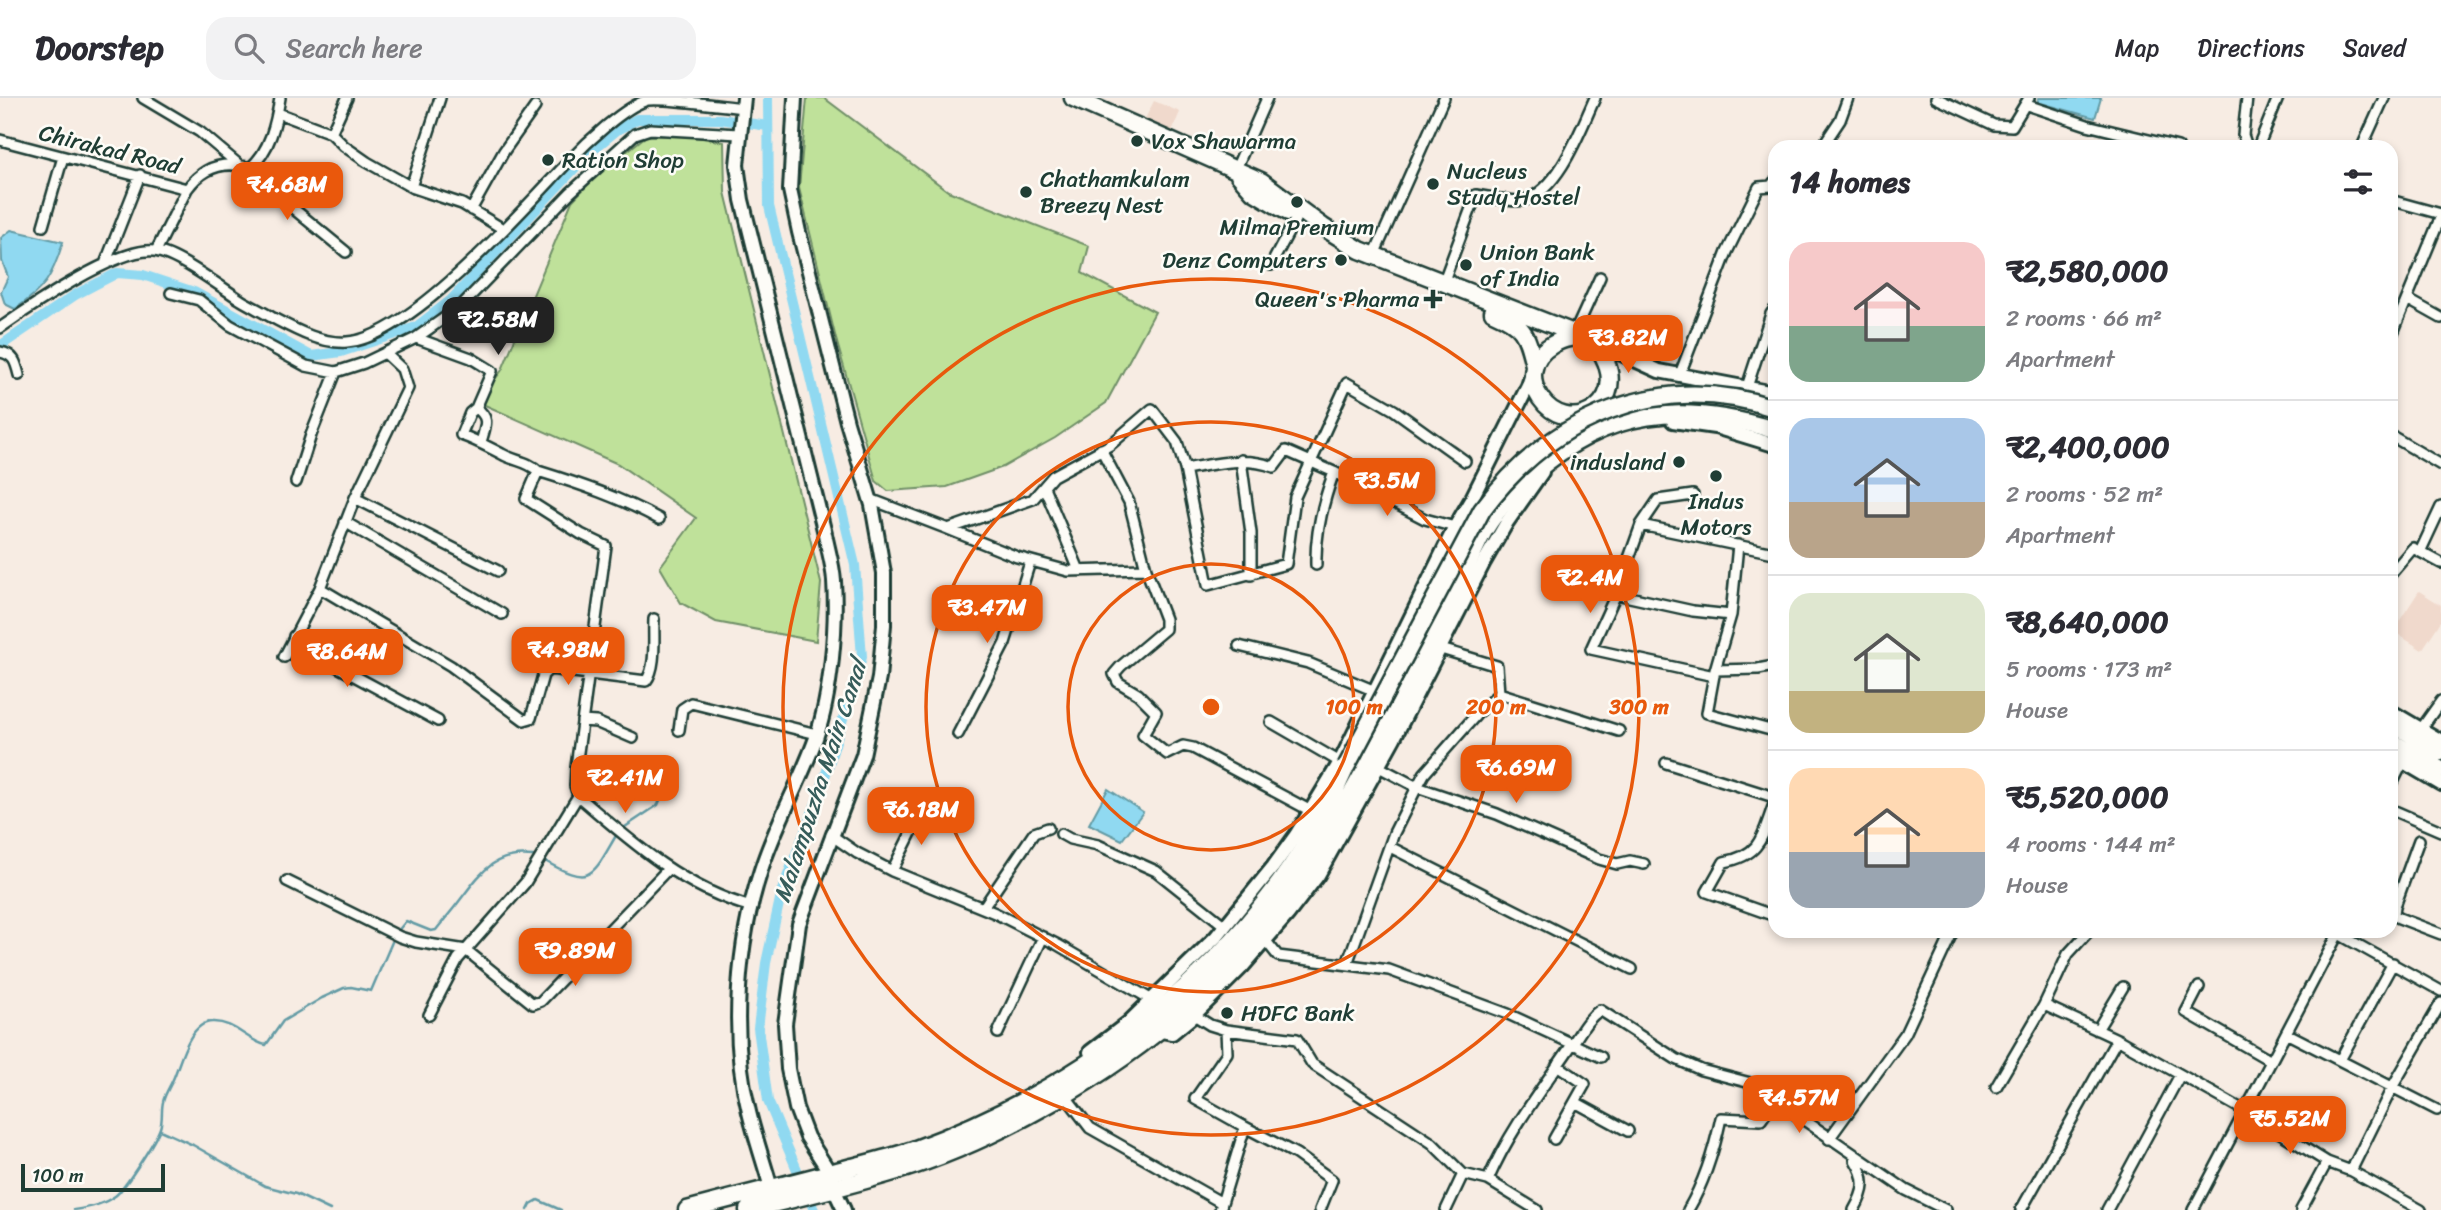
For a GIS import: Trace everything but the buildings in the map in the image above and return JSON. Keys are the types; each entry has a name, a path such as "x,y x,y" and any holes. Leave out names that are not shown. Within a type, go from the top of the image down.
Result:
{"highway":[{"path":"1073,98 1261,181 1339,237 1374,255 1444,287 1510,319 1523,330 1534,365 1533,380 1536,392 1553,412 1564,416 1579,416 1588,414 1601,404 1608,391 1609,367 1602,352 1582,335 1444,287 1356,255 1254,191 1236,171"},
{"path":"1534,365 1539,355 1557,342 1582,335"},
{"path":"748,1210 959,1132 1042,1092 1076,1072 1159,1011 1219,953 1270,894 1307,841 1334,796 1346,767 1482,510 1522,463 1563,432 1589,418 1630,402 1698,394 1733,398 1768,407"},
{"path":"832,1180 897,1171 960,1148 1023,1118 1110,1067 1186,1007 1263,926 1312,859 1390,724 1485,530 1512,493 1552,457 1589,434 1620,422 1655,415 1698,413 1768,428"},
{"path":"1588,414 1589,434"},
{"path":"2398,727 2441,752"},
{"path":"2398,746 2441,770"},
{"path":"687,1210 778,1200"}],"street":[{"path":"143,98 200,132 238,164"},
{"path":"280,98 278,113 264,152 250,168 278,196 346,252"},
{"path":"331,133 346,98"},
{"path":"411,187 440,98"},
{"path":"795,98 790,190 847,422 870,499 884,573 884,625 879,678 863,755 799,924 785,1024 788,1069 796,1108 807,1137 832,1180 844,1210"},
{"path":"1236,171 1267,98"},
{"path":"1374,255 1444,98"},
{"path":"1444,287 1476,195 1524,201 1544,188 1564,163 1595,98"},
{"path":"1827,140 1840,120 1848,98"},
{"path":"1936,98 1994,125 2012,126 2028,101 2087,125 2149,140"},
{"path":"2245,140 2247,98"},
{"path":"2262,140 2278,98"},
{"path":"2365,140 2384,98"},
{"path":"0,328 50,295 105,264 144,251 156,251 199,273 244,302 293,328 325,341 349,342 376,334 409,315 439,290 591,139 645,99 744,103 737,165 742,200 834,579 834,628 827,685 817,734 761,870 741,967 740,1058 748,1110 778,1200"},
{"path":"471,210 504,151 535,107"},
{"path":"278,113 331,133 367,162 411,187 461,204 503,229"},
{"path":"171,293 199,300 230,325 306,366 336,372 364,363 416,338 460,307 570,193 635,134 650,129 739,134"},
{"name":"Chirakad Road","path":"0,140 187,189 196,177 208,168 238,164 250,168"},
{"path":"43,226 63,157"},
{"path":"105,264 139,175"},
{"path":"1679,374 1732,241 1759,187 1768,186"},
{"path":"156,251 187,189"},
{"path":"2398,203 2441,215 2398,321"},
{"path":"1271,265 1296,218"},
{"path":"1600,277 1582,335 1660,371 1768,392"},
{"path":"2407,299 2441,318"},
{"path":"1747,387 1768,323"},
{"path":"416,338 471,358 492,371 477,408 470,413 461,435 481,442 504,456 533,466 538,471 634,505 659,519"},
{"path":"4,352 16,361 19,375"},
{"path":"284,657 320,589 355,498 408,388 402,369 385,353"},
{"path":"1042,1092 1054,1076 1111,1037 1152,1000 1225,926 1273,867 1311,811 1340,762 1455,527 1528,386 1534,365"},
{"path":"296,482 336,372"},
{"path":"948,529 1033,499 1053,476 1128,432 1152,409 1178,442 1208,585 1286,564 1295,497 1347,383 1394,410 1465,461"},
{"path":"477,408 484,413 487,421 481,442"},
{"path":"1620,422 1680,421 1715,427 1768,443"},
{"path":"2398,440 2441,464"},
{"path":"1101,449 1129,502 1146,569 1165,619 1165,629 1114,674 1118,682 1138,694 1156,712 1143,735 1167,754 1183,746 1193,748 1311,811"},
{"path":"1185,469 1241,460 1258,461 1274,467 1286,451 1334,472 1425,519 1455,527"},
{"path":"1157,1030 1164,1034 1172,1033 1194,1015 1266,941 1318,875 1379,767 1483,562 1552,457"},
{"path":"1241,460 1251,533 1251,575"},
{"path":"429,1016 458,959 525,883 578,796 576,776 582,721 606,546 581,534 526,499 538,471"},
{"path":"1316,565 1315,546 1322,505 1334,472"},
{"path":"1044,487 1079,570"},
{"path":"1693,495 1658,500 1641,524 1616,594 1591,649 1715,673 1768,667"},
{"path":"355,498 498,571"},
{"path":"870,499 1030,562 1068,571 1146,569"},
{"path":"2420,552 2441,507"},
{"path":"345,522 502,614"},
{"path":"1641,524 1768,552"},
{"path":"1738,545 1731,615 1707,713 1768,729"},
{"path":"2398,566 2413,548 2441,563"},
{"path":"958,734 1005,643 1030,562"},
{"path":"320,589 452,666 524,720 531,718 543,675 549,669 556,637"},
{"path":"1616,594 1693,611 1731,615"},
{"path":"549,669 646,681 652,666 654,620"},
{"path":"294,636 336,666 438,721"},
{"path":"1239,646 1308,663 1375,691"},
{"path":"1441,649 1497,666 1499,693"},
{"path":"1499,693 1619,731"},
{"path":"1347,964 1390,847 1424,774 1499,693"},
{"path":"2421,729 2441,701"},
{"path":"679,730 682,709 691,704 817,734"},
{"path":"2398,716 2441,741"},
{"path":"582,721 596,722 634,738"},
{"path":"1271,722 1340,762"},
{"path":"2398,759 2441,784"},
{"path":"2398,772 2403,762"},
{"path":"1666,763 1768,795"},
{"path":"1379,767 1417,787 1497,814 1599,859 1618,864 1630,861 1644,864"},
{"path":"578,796 668,869 724,900 752,907"},
{"path":"892,871 923,809"},
{"path":"2398,812 2441,831"},
{"path":"1768,819 1758,845 1741,859 1724,862 1707,892 1768,914"},
{"path":"983,908 1034,833 1048,828"},
{"path":"1061,834 1070,839 1098,845 1156,871 1225,926"},
{"path":"831,835 857,853 892,871 983,908 1043,937 1152,1000"},
{"path":"2398,898 2419,840"},
{"path":"1390,847 1632,969"},
{"path":"287,881 400,937 466,950 533,1004 541,1001 668,869"},
{"path":"2398,917 2441,934"},
{"path":"998,1033 1043,937"},
{"path":"1829,1139 1905,1034 1950,938"},
{"path":"1996,1087 2044,1005 2068,954 2083,938"},
{"path":"2193,1210 2333,938"},
{"path":"2347,938 2441,991"},
{"path":"1266,941 1278,956 1389,970 1508,1014 1601,1056"},
{"path":"2340,1060 2393,963"},
{"path":"2199,986 2186,1012 2271,1061"},
{"path":"2097,1030 2123,987"},
{"path":"2351,1171 2393,1086 2441,1003"},
{"path":"2044,1005 2116,1039 2245,1111 2328,1162 2351,1171 2421,1210"},
{"path":"1488,1180 1496,1162 1589,1017 1603,1010 1676,1059 1701,1070 1762,1086 1775,1100 1852,1155 1906,1190 1946,1210"},
{"path":"1194,1015 1210,1026 1226,1030 1297,1039 1312,1064 1432,1143 1463,1174 1488,1180 1537,1210"},
{"path":"1226,1030 1227,1053"},
{"path":"1238,1032 1195,1099 1296,1154 1332,1180 1320,1210"},
{"path":"2286,1033 2437,1110"},
{"path":"2021,1210 2116,1039"},
{"path":"1554,1139 1585,1084 1557,1065"},
{"path":"2107,1210 2180,1074"},
{"path":"1063,1094 1090,1128 1221,1207 1245,1127"},
{"path":"1688,1210 1699,1191 1714,1151 1721,1118 1761,1120 1775,1100"},
{"path":"1575,1102 1628,1131"},
{"path":"1852,1155 1863,1172 1865,1185 1854,1210"},
{"path":"2301,1210 2328,1162"},
{"path":"1446,1210 1463,1174"}],"shaded area":[{"path":"1154,101 1180,112 1172,131 1145,119"},
{"path":"2419,591 2441,605 2441,621 2422,650 2398,634 2398,623"}],"green space":[{"path":"807,98 824,98 948,191 1089,246 1082,273 1155,312 1106,403 1055,438 1003,467 947,487 888,491 876,481 836,339 799,188"},
{"path":"686,135 724,142 725,192 821,583 816,641 716,622 681,603 660,567 696,518 618,464 478,402 502,370 572,201 596,176 646,136"}],"water":[{"path":"2039,98 2101,98 2095,118 2037,102"},
{"path":"11,230 63,242 55,264 41,288 15,309 5,304 1,292 8,277 2,261 1,238"},
{"path":"1108,789 1143,812 1122,840 1089,824"}],"waterway":[{"name":"Malampuzha Main Canal","path":"768,98 769,206 855,565 862,657 820,793 782,890 766,963 758,1028 768,1101 814,1210"},
{"path":"0,346 75,295 117,273 143,275 194,292 311,356 341,352 416,327 451,300 590,152 617,130 637,119 720,119 768,126"},
{"path":"622,829 658,805 658,779"},
{"path":"545,861 573,874 589,873 602,860 617,834"},
{"path":"397,932 406,921 431,931 436,930 488,868 507,857 533,856"},
{"path":"74,1210 111,1199 132,1175 157,1134 161,1125 165,1095 187,1043 198,1028 212,1022 220,1023 266,1045 283,1021 322,998 344,988 371,991 392,942"},
{"path":"160,1130 193,1145 265,1186 296,1194 330,1210"},
{"path":"528,1210 531,1204 538,1200 561,1210"}],"place":[{"name":"Vox Shawarma","path":"1137,141"},
{"name":"Ration Shop","path":"548,160"},
{"name":"Nucleus Study Hostel","path":"1433,184"},
{"name":"Chathamkulam Breezy Nest","path":"1026,192"},
{"name":"Milma Premium","path":"1297,202"},
{"name":"Denz Computers","path":"1341,260"},
{"name":"Union Bank of India","path":"1466,265"},
{"name":"Queen's Pharma","path":"1433,299"},
{"name":"indusland","path":"1679,462"},
{"name":"Indus Motors","path":"1716,476"},
{"name":"HDFC Bank","path":"1227,1013"}]}
